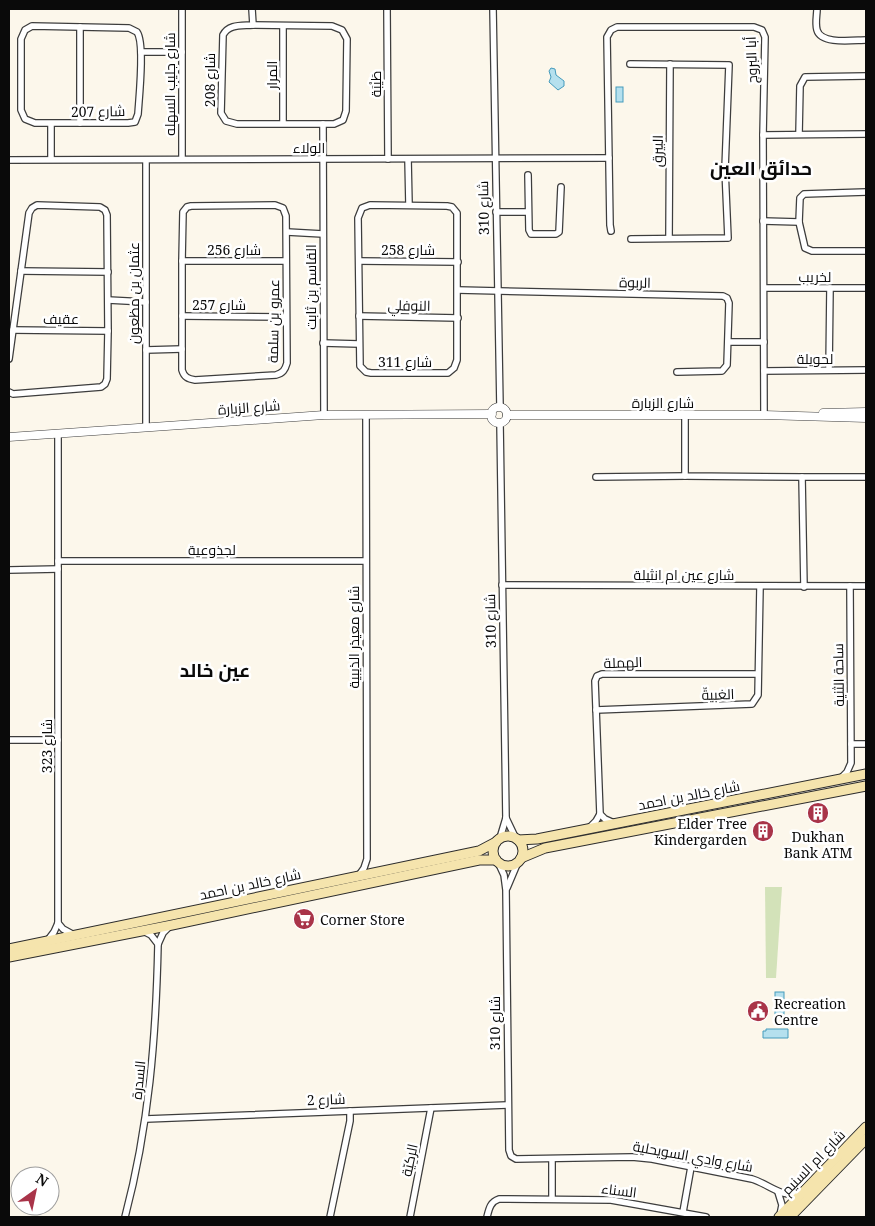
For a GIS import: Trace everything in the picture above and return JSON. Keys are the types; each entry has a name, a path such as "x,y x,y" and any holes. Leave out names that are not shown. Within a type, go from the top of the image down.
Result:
{"main road":[{"name":"شارع خالد بن احمد","path":"517,839 531,840 865,774"},
{"name":"شارع خالد بن احمد","path":"520,860 546,848 866,786"},
{"path":"508,836 517,839 523,850 520,860 510,866 497,861 493,849 498,840 508,836"},
{"name":"شارع خالد بن احمد","path":"9,949 478,851 498,840"},
{"name":"شارع خالد بن احمد","path":"9,957 172,925 479,860 497,861"},
{"name":"شارع ام السنيم","path":"780,1217 866,1127"},
{"name":"شارع ام السنيم","path":"790,1217 866,1139"}],"street":[{"name":"شارع جليب السهله","path":"182,9 182,159"},
{"path":"252,9 252,26"},
{"name":"طَيْبَة","path":"387,9 388,159"},
{"name":"شارع 310","path":"493,9 500,407"},
{"path":"817,9 817,29 822,37 828,40 866,40"},
{"name":"شارع 207","path":"32,26 133,30 140,36 140,52 138,114 135,122 51,124 29,122 22,115 22,34 28,28 32,26"},
{"name":"شارع 208","path":"232,26 252,26 332,26 342,30 347,39 346,111 340,123 231,123 226,121 221,113 223,35 232,26"},
{"name":"المرار","path":"283,123 284,26"},
{"path":"80,27 80,123"},
{"name":"أبا البروج","path":"611,231 607,37 611,30 618,27 754,27 762,30 765,37 763,135 764,415"},
{"path":"140,52 182,52"},
{"path":"630,64 728,65 725,169 728,238 631,239"},
{"name":"البيرق","path":"669,238 670,64"},
{"path":"799,134 800,86 805,77 866,76"},
{"name":"شارع 207","path":"51,124 51,159"},
{"path":"323,124 324,160"},
{"path":"763,135 866,134"},
{"name":"الولاء","path":"9,160 609,158"},
{"path":"408,159 408,205"},
{"name":"عثمان بن مظعون","path":"146,160 146,427"},
{"name":"القاسم بن ثابت","path":"324,160 324,415"},
{"path":"725,169 738,169"},
{"path":"528,176 528,212 531,234 558,234 560,230 561,187"},
{"path":"866,192 804,194 800,198 799,222 805,248 812,251 866,251"},
{"path":"9,359 29,213 37,205 100,207 107,215 108,330 107,379 105,384 100,387 13,394 9,392"},
{"name":"عمرو بن سلمة","path":"275,205 283,208 287,232 287,363 281,374 204,380 186,377 182,370 182,261 182,216 185,209 191,206 275,205"},
{"name":"شارع 311","path":"370,205 408,205 447,206 455,210 458,218 457,360 454,368 448,373 366,372 360,366 358,218 362,208 370,205"},
{"path":"496,212 528,212"},
{"path":"763,221 799,222"},
{"path":"287,232 323,234"},
{"name":"شارع 256","path":"182,261 286,262"},
{"name":"شارع 258","path":"359,261 458,262"},
{"path":"21,272 108,272"},
{"name":"لخريب","path":"764,288 866,288"},
{"path":"829,370 830,288"},
{"path":"458,290 497,290"},
{"name":"الربوة","path":"497,290 723,296 727,298 729,304 727,365 722,371 677,372"},
{"path":"108,300 146,302"},
{"path":"9,302 16,302"},
{"name":"شارع 257","path":"182,316 286,317"},
{"name":"النوفلي","path":"359,316 458,318"},
{"name":"عقيف","path":"13,330 108,330"},
{"path":"728,342 764,342"},
{"path":"323,343 359,344"},
{"path":"146,350 182,349"},
{"name":"لحويلة","path":"764,371 866,370"},
{"path":"500,407 504,409 507,415 505,420 500,423 495,421 492,414 494,409 500,407"},
{"name":"شارع الزبارة","path":"788,416 866,412"},
{"name":"شارع الزبارة","path":"9,437 324,415 492,414"},
{"name":"شارع معيذر الذيبية","path":"358,876 364,868 367,859 366,415"},
{"name":"شارع الزبارة","path":"507,415 764,415 866,418"},
{"path":"685,415 685,476"},
{"name":"شارع 310","path":"498,840 506,818 500,423"},
{"name":"شارع 323","path":"58,434 58,923"},
{"path":"596,477 866,477"},
{"path":"802,478 804,586"},
{"name":"لجذوعية","path":"58,561 366,561"},
{"path":"9,570 58,569"},
{"name":"شارع عين ام انثيلة","path":"502,585 866,586"},
{"name":"ساحة الثنية","path":"850,586 851,763"},
{"name":"الغبيةّ","path":"596,710 748,706 754,702 758,695 760,587"},
{"name":"الهملة","path":"600,814 595,681 597,676 602,674 758,674"},
{"path":"9,740 58,740"},
{"path":"851,744 866,744"},
{"path":"851,763 856,770 865,774"},
{"path":"841,779 851,763"},
{"path":"588,829 600,814 614,824"},
{"name":"شارع 310","path":"506,818 517,839"},
{"path":"367,859 370,865 378,872"},
{"name":"شارع 310","path":"506,890 520,860"},
{"name":"شارع 310","path":"497,861 504,875 506,890 507,1104 509,1150 511,1156"},
{"path":"48,940 58,923 63,929 74,935"},
{"path":"141,930 151,935 158,944 163,933 172,925"},
{"name":"السدرة","path":"125,1217 146,1119 154,1044 158,944"},
{"name":"شارع 2","path":"146,1119 507,1104"},
{"name":"الركيّة","path":"410,1217 431,1108"},
{"path":"330,1217 350,1121 350,1111"},
{"name":"شارع وادي السويحلية","path":"511,1156 516,1160 632,1157 652,1159 752,1179 762,1182 778,1192 791,1195 803,1192"},
{"path":"552,1159 552,1199"},
{"path":"682,1212 691,1167"},
{"path":"778,1192 782,1204 780,1217"},
{"name":"السناء","path":"487,1217 493,1201 498,1199 611,1200 706,1217"}],"green space":[{"path":"765,887 782,887 776,978 766,978"}],"water":[{"path":"551,68 555,69 556,75 564,81 564,86 558,90 549,82 551,77 549,71"},
{"path":"616,87 623,87 623,102 616,102"},
{"path":"775,992 784,992 784,1014 775,1014"},
{"path":"766,1029 788,1029 788,1038 763,1038 763,1031 766,1031"}],"place":[{"name":"Dukhan Bank ATM","path":"818,813"},
{"name":"Elder Tree Kindergarden","path":"763,831"},
{"name":"Corner Store","path":"304,919"},
{"name":"Recreation Centre","path":"758,1011"}],"district":[{"name":"حدائق العين","path":"761,168"},
{"name":"عين خالد","path":"215,670"}]}
